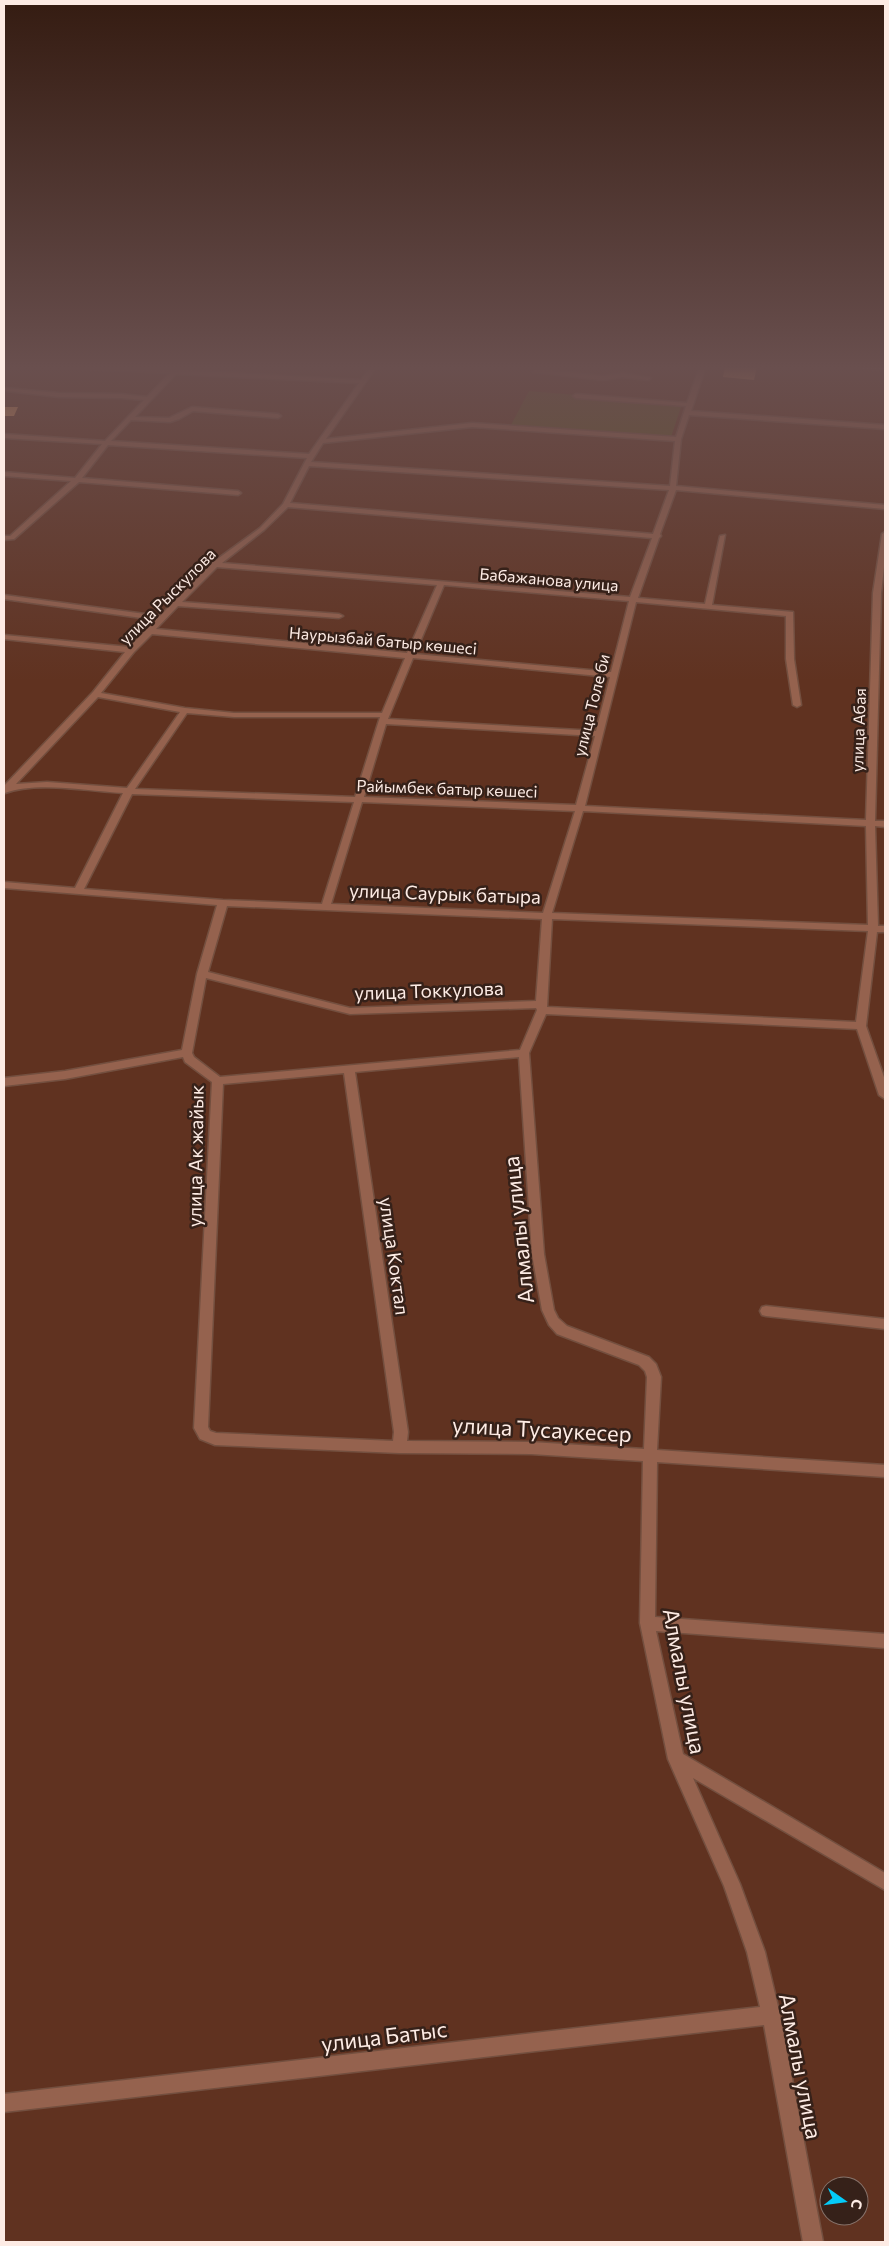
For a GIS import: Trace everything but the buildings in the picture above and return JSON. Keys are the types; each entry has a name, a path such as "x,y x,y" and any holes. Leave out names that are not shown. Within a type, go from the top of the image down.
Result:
{"street":[{"path":"4,538 12,538 77,480 84,471"},
{"name":"улица Рыскулова","path":"6,789 96,694 131,650 149,631 215,565 262,530 286,505 305,471"},
{"path":"412,471 673,488 885,507"},
{"name":"улица Толе би","path":"524,1053 541,1007 547,915 578,808 586,788 613,675 634,600 658,536 673,488 675,471"},
{"path":"5,475 238,493"},
{"path":"286,505 658,536"},
{"name":"улица Абая","path":"862,1026 873,927 870,823 878,584 885,534"},
{"path":"708,607 723,536"},
{"name":"Бабажанова улица","path":"215,565 790,614 790,659 796,705"},
{"path":"326,906 384,718 412,656 441,583"},
{"path":"4,597 162,619"},
{"path":"177,604 339,616"},
{"name":"Наурызбай батыр көшесі","path":"149,631 613,675"},
{"path":"876,632 885,633"},
{"path":"6,639 131,650"},
{"path":"96,694 185,710 234,715 384,718 598,734"},
{"path":"78,892 129,792 185,710"},
{"name":"Райымбек батыр көшесі","path":"6,789 47,785 129,792 578,808 885,824"},
{"name":"улица Саурык батыра","path":"4,885 223,903 873,927 885,929"},
{"path":"4,1082 65,1075 187,1053 202,974 223,903"},
{"name":"улица Токкулова","path":"202,974 350,1011 541,1007 862,1026"},
{"path":"862,1026 885,1094"},
{"name":"улица Ак жайык","path":"187,1053 189,1059 218,1081 201,1428"},
{"path":"218,1081 524,1053"},
{"name":"Алмалы улица","path":"524,1053 538,1254 548,1310 553,1320 562,1330 644,1361 651,1368 654,1377 650,1456 647,1623 676,1759 732,1884 756,1952 770,2015 813,2242"},
{"name":"улица Коктал","path":"349,1070 401,1432 399,1446"},
{"path":"766,1311 885,1324"},
{"name":"улица Тусаукесер","path":"201,1428 206,1435 215,1439 399,1446 531,1448 712,1458 885,1471"},
{"path":"647,1623 885,1641"},
{"path":"676,1759 885,1882"},
{"name":"улица Батыс","path":"4,2103 770,2015"}]}
